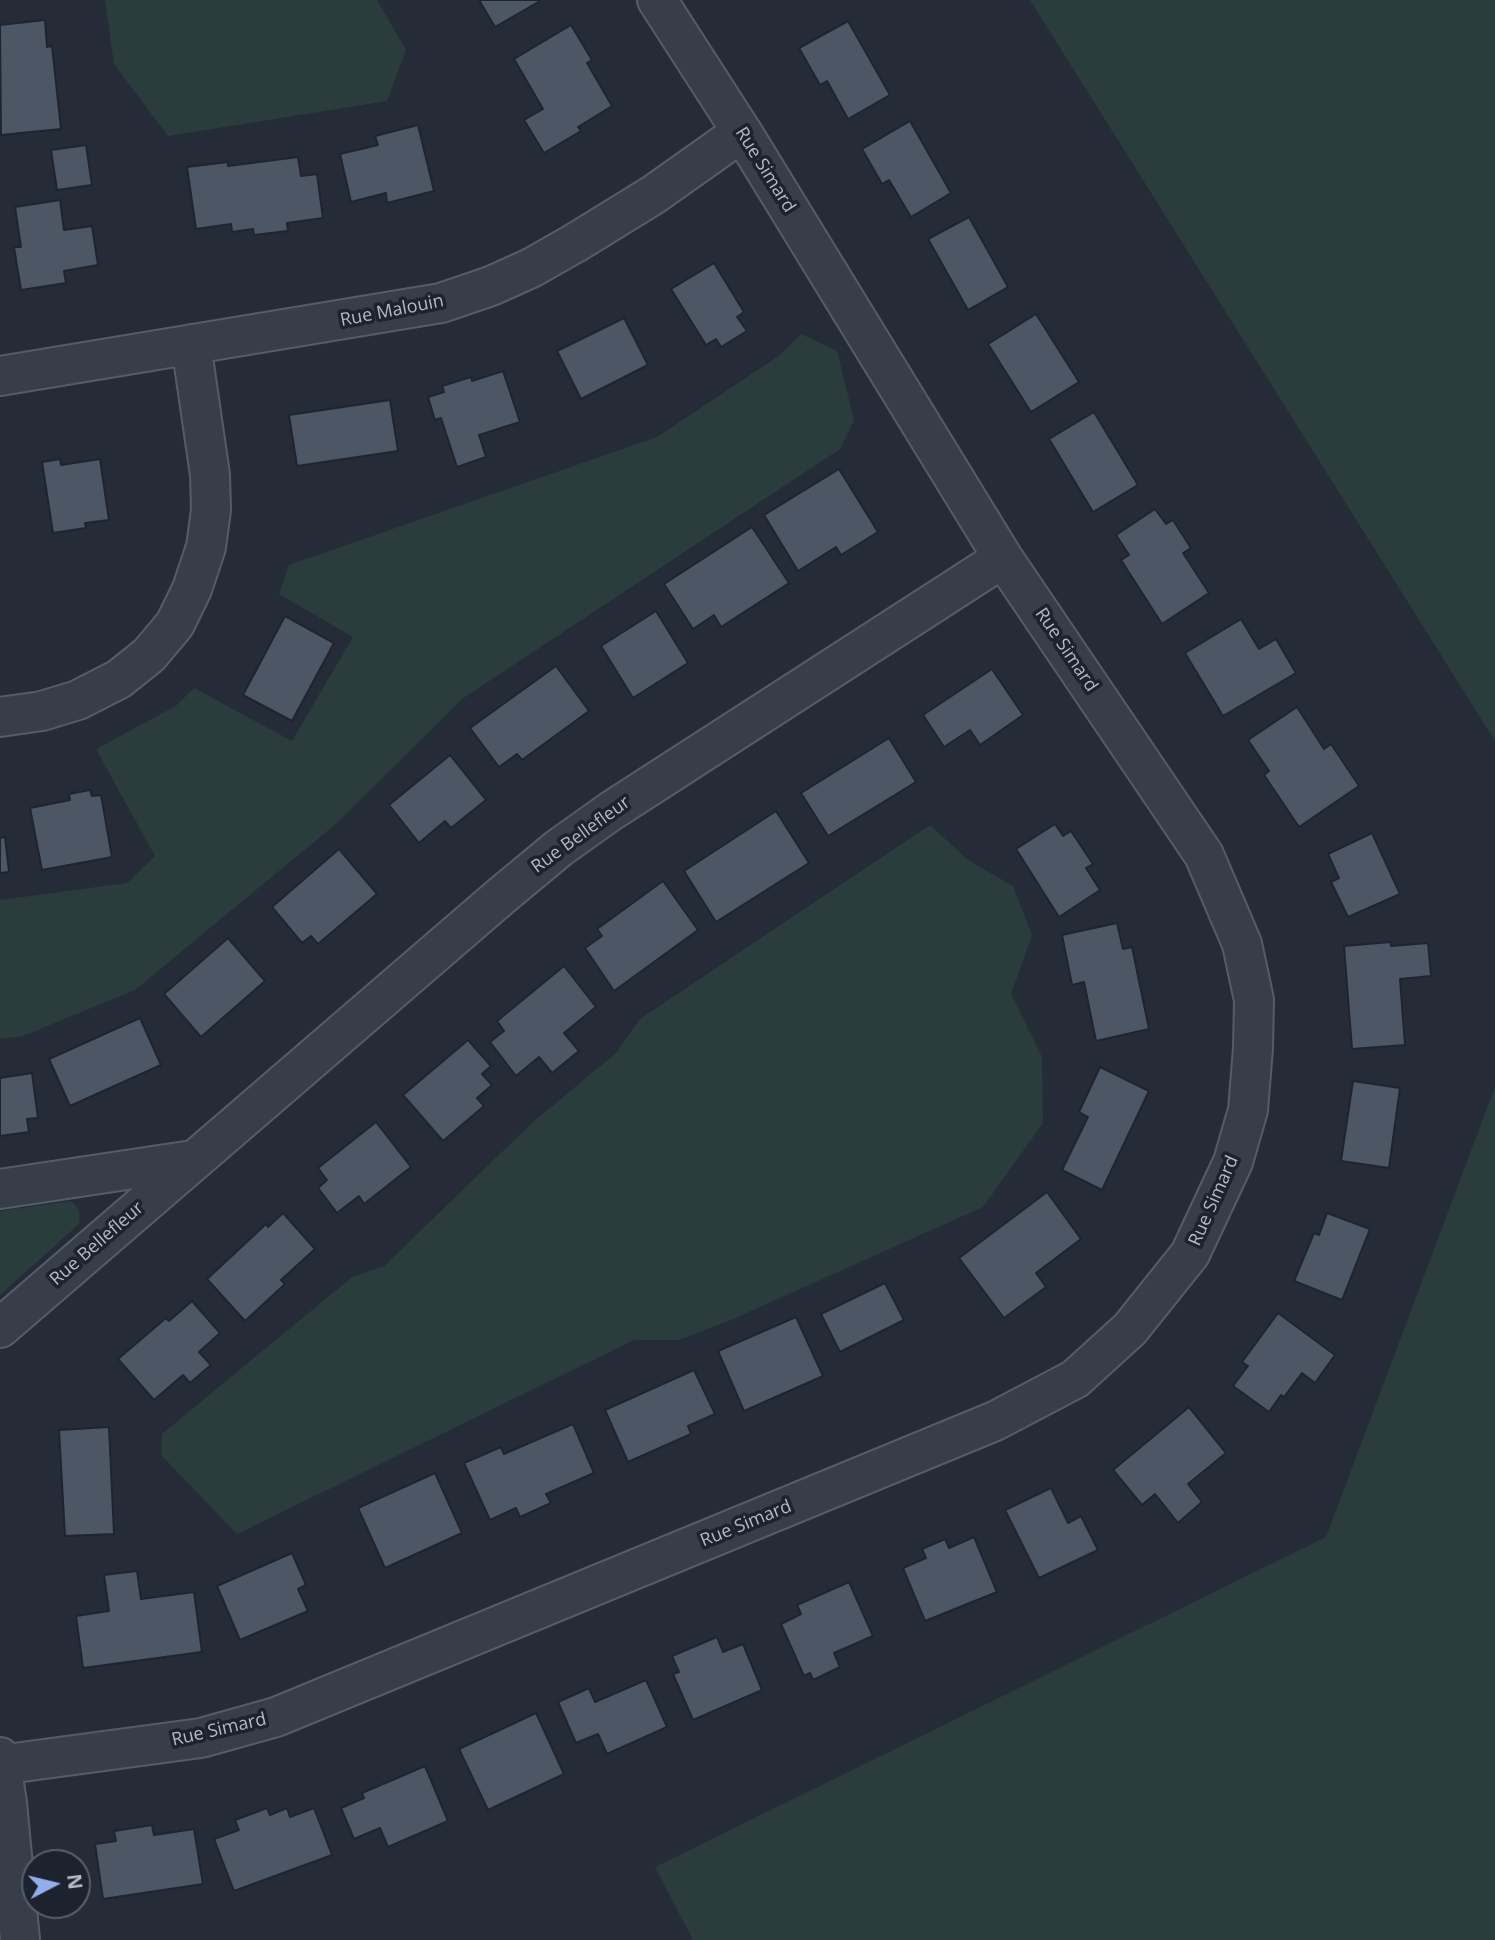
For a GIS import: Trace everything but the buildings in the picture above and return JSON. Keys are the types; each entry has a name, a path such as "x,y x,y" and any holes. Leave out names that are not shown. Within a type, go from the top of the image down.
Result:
{"street":[{"name":"Rue Simard","path":"0,1762 201,1738 276,1717 995,1422 1075,1379 1130,1329 1190,1254 1233,1162 1248,1110 1254,1000 1242,944 1204,855 1003,558 657,0"},
{"name":"Rue Malouin","path":"0,376 441,303 491,286 531,268 642,202 698,165 741,132"},
{"path":"0,717 42,710 78,700 119,678 149,655 175,624 192,589 202,558 211,510 210,475 191,344"},
{"name":"Rue Bellefleur","path":"0,1328 559,848 622,803 1003,558"},
{"path":"0,1189 193,1160"},
{"path":"0,1762 7,1803 20,1940"}],"shaded area":[{"path":"105,0 377,0 406,50 387,101 168,136 114,64"},
{"path":"1030,0 1495,0 1495,741"},
{"path":"801,334 837,351 854,420 840,449 462,699 337,823 135,990 23,1036 0,1039 0,900 127,883 155,856 96,749 176,706 194,688 292,741 353,637 279,594 289,565 657,437 780,355"},
{"path":"930,825 968,860 1013,886 1032,935 1011,994 1042,1057 1043,1123 983,1207 733,1319 679,1340 634,1340 237,1534 161,1455 162,1434 352,1277 384,1266 533,1122 616,1053 640,1019"},
{"path":"1495,1087 1495,1940 693,1940 655,1867 1326,1537"},
{"path":"71,1201 78,1208 79,1224 0,1295 0,1211"}]}
